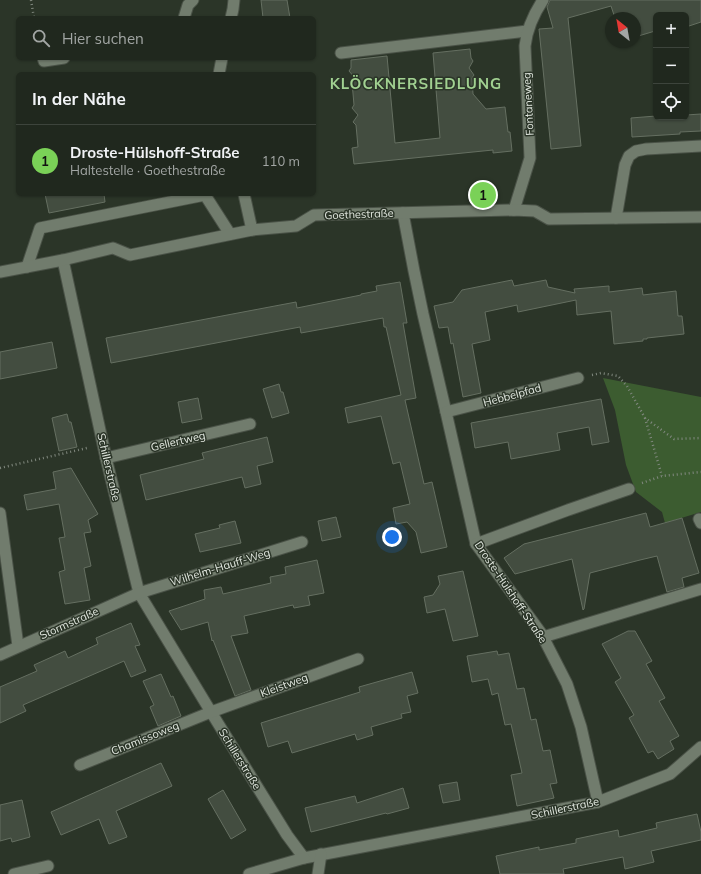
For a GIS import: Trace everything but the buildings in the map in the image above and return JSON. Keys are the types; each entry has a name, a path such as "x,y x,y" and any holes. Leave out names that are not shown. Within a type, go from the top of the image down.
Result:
{"street":[{"path":"185,16 188,5 194,0"},
{"path":"231,16 234,0"},
{"name":"Fontaneweg","path":"514,210 530,158 525,46 527,31 542,0"},
{"path":"342,53 527,31"},
{"path":"219,72 222,60"},
{"path":"616,218 625,165 629,156 636,151 646,149 701,146"},
{"path":"27,267 40,228 200,196"},
{"path":"206,196 230,234"},
{"path":"244,196 252,230"},
{"name":"Goethestraße","path":"0,272 63,260 113,248 130,255 252,230 296,226 314,215 535,210 549,219 701,217"},
{"name":"Droste-Hülshoff-Straße","path":"403,213 420,300 476,544 541,633 567,684 581,727 598,802"},
{"name":"Schillerstraße","path":"63,260 106,458 139,593 210,712 287,835 304,858 598,802 670,774 701,747"},
{"name":"Hebbelpfad","path":"446,412 578,378"},
{"name":"Gellertweg","path":"106,458 250,424"},
{"path":"476,544 629,489"},
{"path":"0,513 18,646"},
{"name":"Wilhelm-Hauff-Weg","path":"139,593 302,542"},
{"path":"543,637 701,589"},
{"name":"Stormstraße","path":"0,655 139,593"},
{"name":"Kleistweg","path":"210,712 358,659"},
{"name":"Chamissoweg","path":"80,765 210,712"},
{"path":"318,874 321,854"},
{"path":"249,874 304,858"},
{"path":"14,874 48,866"}],"path":[{"path":"31,0 34,16"},
{"path":"578,378 601,373 618,376 627,386 645,418 662,476"},
{"path":"645,418 674,439 701,438"},
{"path":"0,468 104,445"},
{"path":"629,489 662,476 701,472"}],"green space":[{"path":"603,378 701,397 701,512 665,523 662,512 636,492 626,465 615,410"}],"place":[{"name":"Droste-Hülshoff-Straße","path":"483,195"}],"district":[{"name":"KLÖCKNERSIEDLUNG","path":"416,84"}]}
